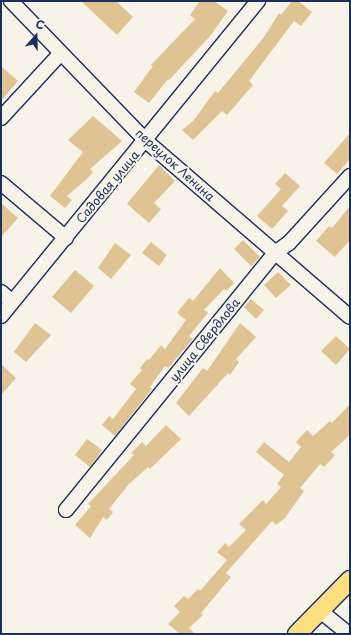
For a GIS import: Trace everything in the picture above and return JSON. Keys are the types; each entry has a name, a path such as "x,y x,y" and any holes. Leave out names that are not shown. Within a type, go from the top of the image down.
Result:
{"main road":[{"path":"297,634 350,580"}],"street":[{"name":"Садовая улица","path":"1,316 146,141 258,1"},
{"name":"переулок Ленина","path":"17,3 61,53 146,141 350,317"},
{"path":"1,118 61,53"},
{"name":"улица Свердлова","path":"66,510 275,253 289,243 350,176"},
{"path":"1,183 66,238"},
{"path":"1,292 12,302"},
{"path":"319,610 349,634"}],"building":[{"path":"81,1 116,1 133,17 117,35"},
{"path":"200,1 214,1 228,11 211,35 169,80 168,79 149,103 134,92 153,66 151,65 195,19 190,15"},
{"path":"292,1 298,1 312,12 301,26 294,21 249,81 253,85 227,115 222,111 193,140 182,130 193,121 215,91 218,93 264,37 279,13 281,15"},
{"path":"1,66 18,81 1,101"},
{"path":"93,116 122,141 90,169 93,172 67,196 72,200 65,208 50,196 83,152 68,140"},
{"path":"350,133 350,159 337,174 324,163"},
{"path":"159,165 175,181 154,203 161,209 149,223 127,204"},
{"path":"285,173 300,186 282,206 288,211 272,229 257,216 281,189 275,184"},
{"path":"1,203 18,218 1,237"},
{"path":"350,206 350,240 335,257 316,241 329,226 332,228"},
{"path":"243,240 260,257 251,266 234,249"},
{"path":"151,242 167,255 159,266 142,253"},
{"path":"115,243 131,255 111,279 98,268"},
{"path":"220,268 234,283 226,291 224,289 204,310 208,313 189,336 193,339 168,368 165,366 150,387 152,389 115,436 102,425 109,416 113,419 136,389 130,384 142,370 140,368 147,359 149,360 161,345 165,349 186,320 177,313 189,298 193,301"},
{"path":"75,270 94,286 71,313 52,297"},
{"path":"278,272 291,285 276,298 264,285"},
{"path":"251,299 264,310 256,319 244,307"},
{"path":"35,323 51,335 26,362 14,352"},
{"path":"240,323 256,337 236,359 239,362 230,375 228,373 189,416 176,403 203,368 207,371"},
{"path":"336,336 350,349 336,365 321,351"},
{"path":"1,364 16,378 1,395"},
{"path":"350,404 350,435 331,452 335,455 324,467 320,464 300,488 304,491 285,518 276,525 272,521 226,573 231,577 201,613 203,615 189,628 195,634 180,634 168,624 180,612 174,606 184,596 188,599 198,589 200,591 227,560 217,552 225,543 229,547 246,530 239,524 263,500 266,504 281,487 277,484 284,475 256,452 264,442 289,462 301,447 296,442 307,430 313,436 330,421 332,423"},
{"path":"166,425 181,439 150,469 148,467 128,485 109,509 113,512 107,520 103,517 90,538 75,525 91,506 88,504 134,455 131,453 142,442 146,446"},
{"path":"87,439 102,450 90,467 75,455"}]}
